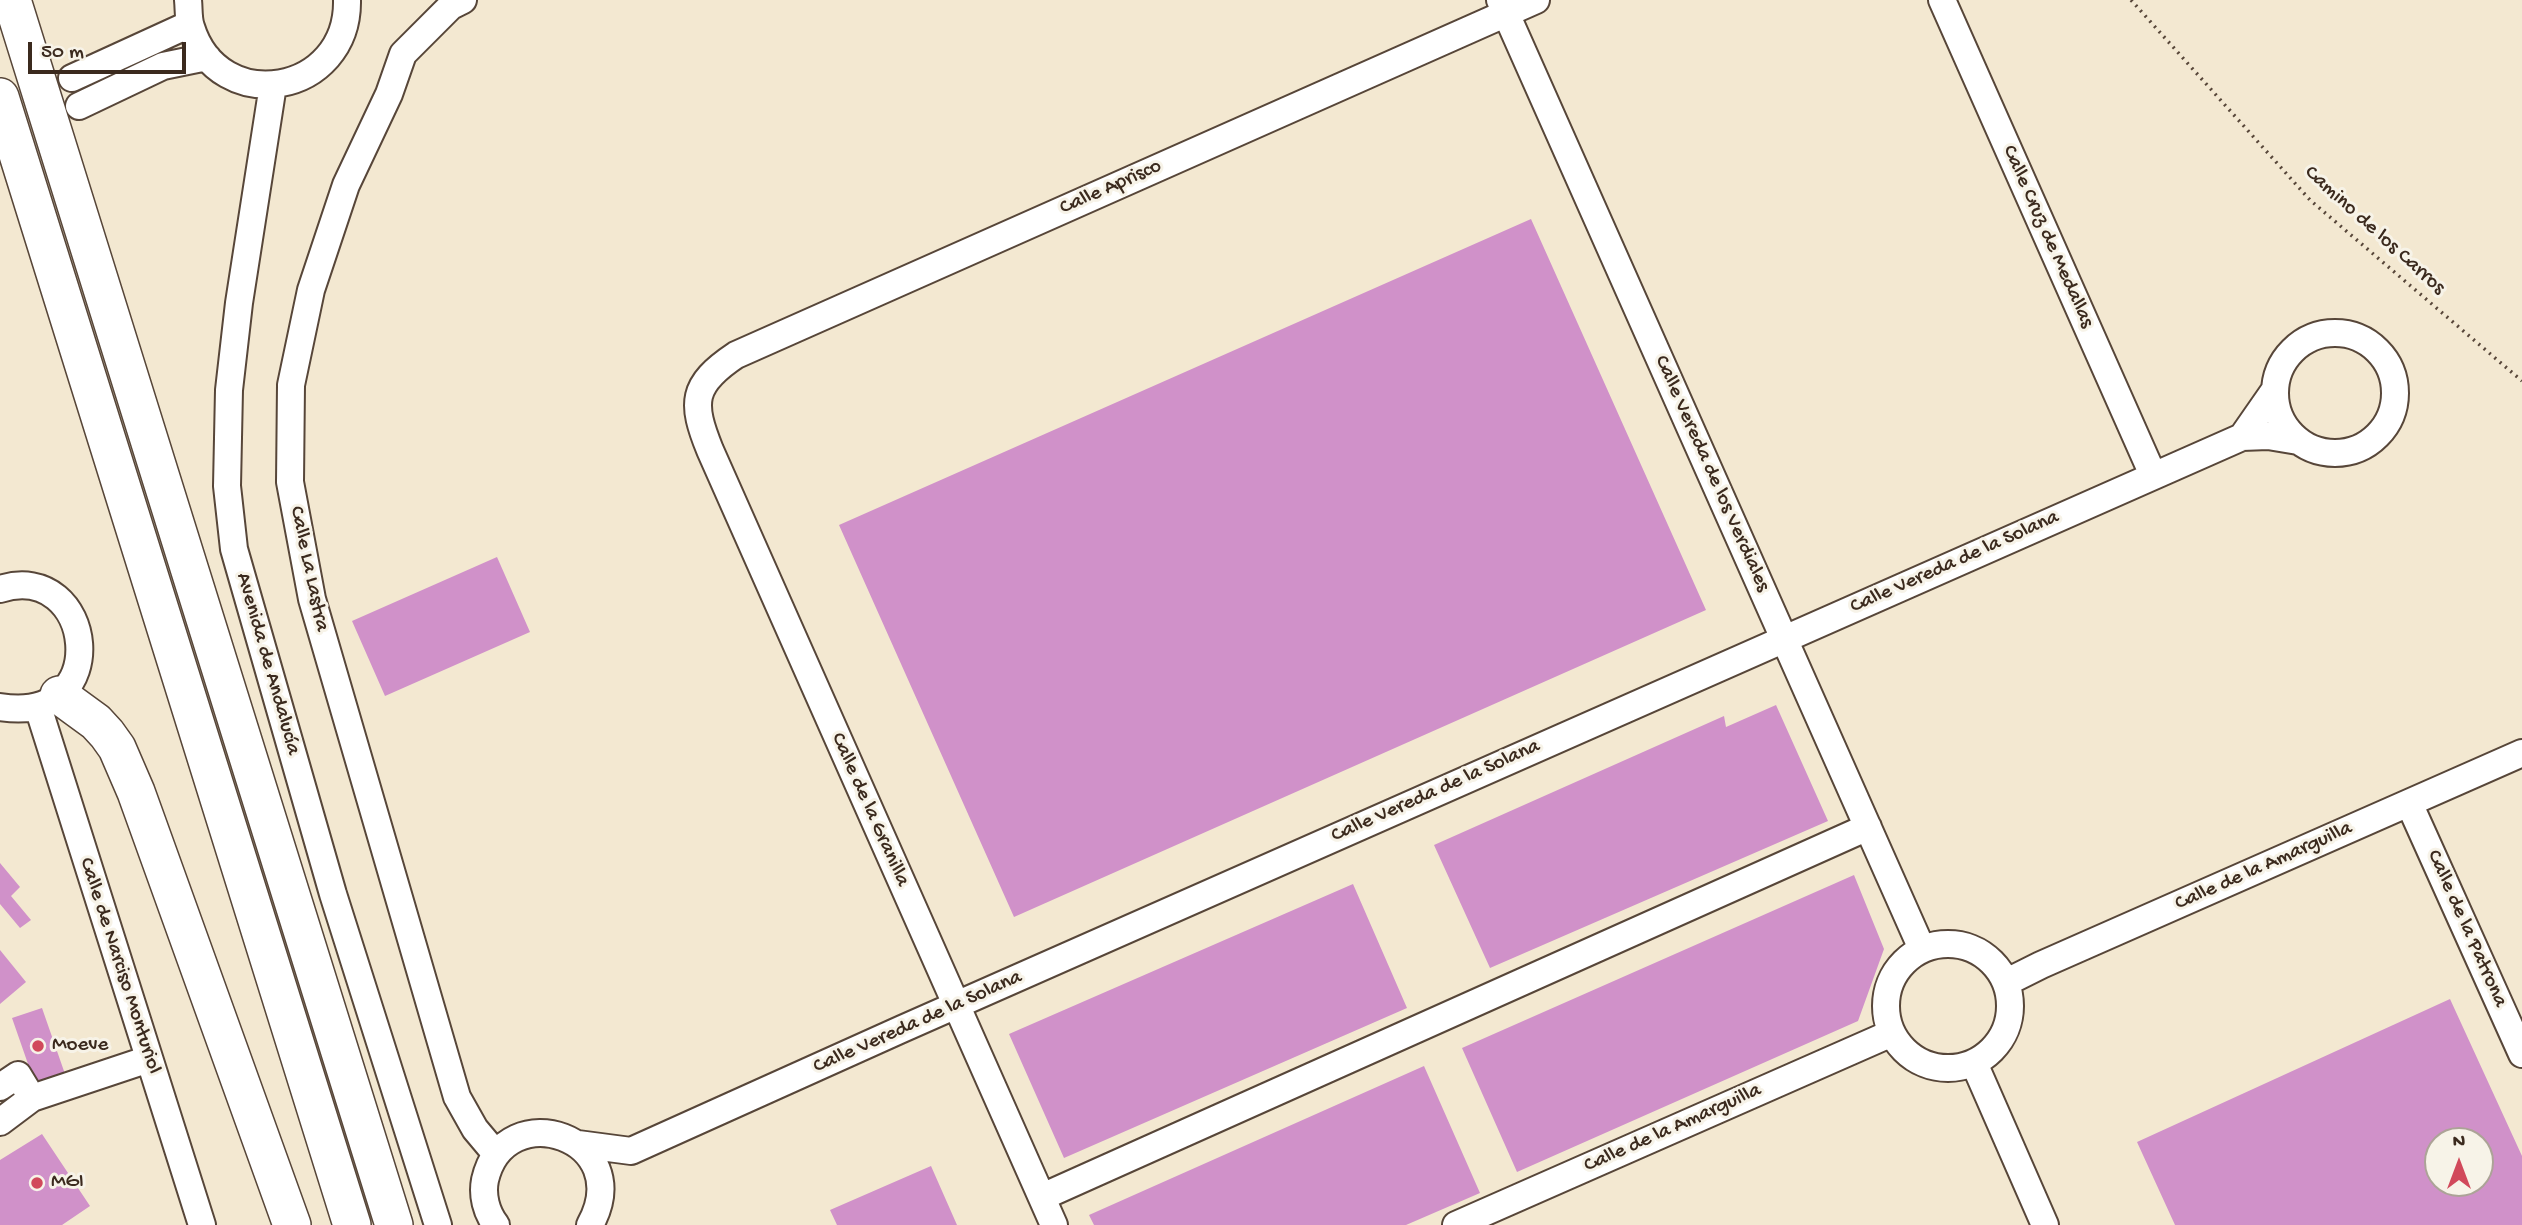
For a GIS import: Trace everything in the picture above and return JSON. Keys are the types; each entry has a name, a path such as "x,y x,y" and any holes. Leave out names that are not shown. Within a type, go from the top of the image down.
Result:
{"highway":[{"path":"12,0 394,1225"},
{"path":"0,97 352,1225"},
{"path":"48,701 96,722 117,748 136,792 292,1225"}],"street":[{"name":"Calle La Lastra","path":"463,0 451,6 403,54 389,94 346,184 311,290 291,385 290,482 312,599 457,1097 475,1129 496,1154"},
{"name":"Calle Aprisco","path":"698,392 714,369 736,355 1503,6 1536,0"},
{"name":"Calle Cruz de Medallas","path":"1942,0 2153,475"},
{"path":"72,78 189,12 196,42 207,57 226,74 248,83 274,85 300,79 323,64 339,42 351,5"},
{"name":"Calle Vereda de los Verdiales","path":"1503,6 1922,949"},
{"path":"79,106 163,66 207,57"},
{"name":"Avenida de Andalucía","path":"274,85 239,303 229,390 227,486 234,549 333,894 438,1225"},
{"path":"2343,333 2362,339 2379,351 2390,367 2396,387 2395,407 2387,425 2374,440 2356,450 2336,454 2316,451 2298,441 2285,427 2277,410 2274,391 2278,372 2288,354 2304,341 2323,334 2343,333"},
{"path":"2242,436 2274,391"},
{"name":"Calle de la Granilla","path":"698,392 699,422 710,450 1054,1225"},
{"name":"Calle Vereda de la Solana","path":"631,1151 2242,436 2268,436 2298,441"},
{"path":"0,589 26,586 42,590 57,599 69,611 77,626 81,643 80,660 69,685 48,701 19,710 0,707"},
{"name":"Calle de Narciso Monturiol","path":"48,701 149,1059 202,1225"},
{"name":"Calle de la Amarguilla","path":"2007,982 2522,753"},
{"name":"Calle de la Patrona","path":"2409,803 2522,1054"},
{"path":"1042,1197 1868,827"},
{"path":"1946,943 1971,947 1993,961 2007,982 2011,1006 2007,1029 1994,1049 1975,1063 1951,1069 1927,1065 1906,1053 1892,1033 1885,1009 1889,985 1902,964 1922,949 1946,943"},
{"name":"Calle de la Amarguilla","path":"1456,1225 1892,1033"},
{"path":"0,1122 32,1098 149,1059"},
{"path":"1975,1063 2045,1225"},
{"path":"0,1087 18,1075 32,1098"},
{"path":"496,1225 485,1203 484,1185 488,1169 496,1154 509,1142 544,1132 562,1135 578,1144 596,1166 601,1194 590,1225"},
{"path":"578,1144 631,1151 601,1194"}],"path":[{"name":"Camino de los Carros","path":"2131,0 2310,200 2522,381"}],"building":[{"path":"1531,219 1706,610 1014,917 839,525"},
{"path":"497,557 530,632 385,696 352,621"},
{"path":"1776,705 1828,821 1490,968 1434,845 1724,716 1726,727"},
{"path":"0,863 20,887 11,896 31,920 20,928 0,904"},
{"path":"1854,875 1884,949 1858,1021 1517,1172 1462,1048"},
{"path":"1353,884 1407,1008 1064,1158 1009,1034"},
{"path":"0,950 26,982 0,1004"},
{"path":"2450,999 2522,1156 2522,1225 2175,1225 2137,1142"},
{"name":"Moeve","path":"42,1008 65,1074 35,1084 12,1018"},
{"path":"1424,1066 1480,1193 1406,1225 1094,1225 1089,1215"},
{"name":"MGI","path":"42,1134 90,1206 62,1225 0,1225 0,1160"},
{"path":"931,1166 957,1225 837,1225 830,1210"}],"place":[{"name":"Moeve","path":"38,1046"},
{"name":"MGI","path":"37,1183"}]}
